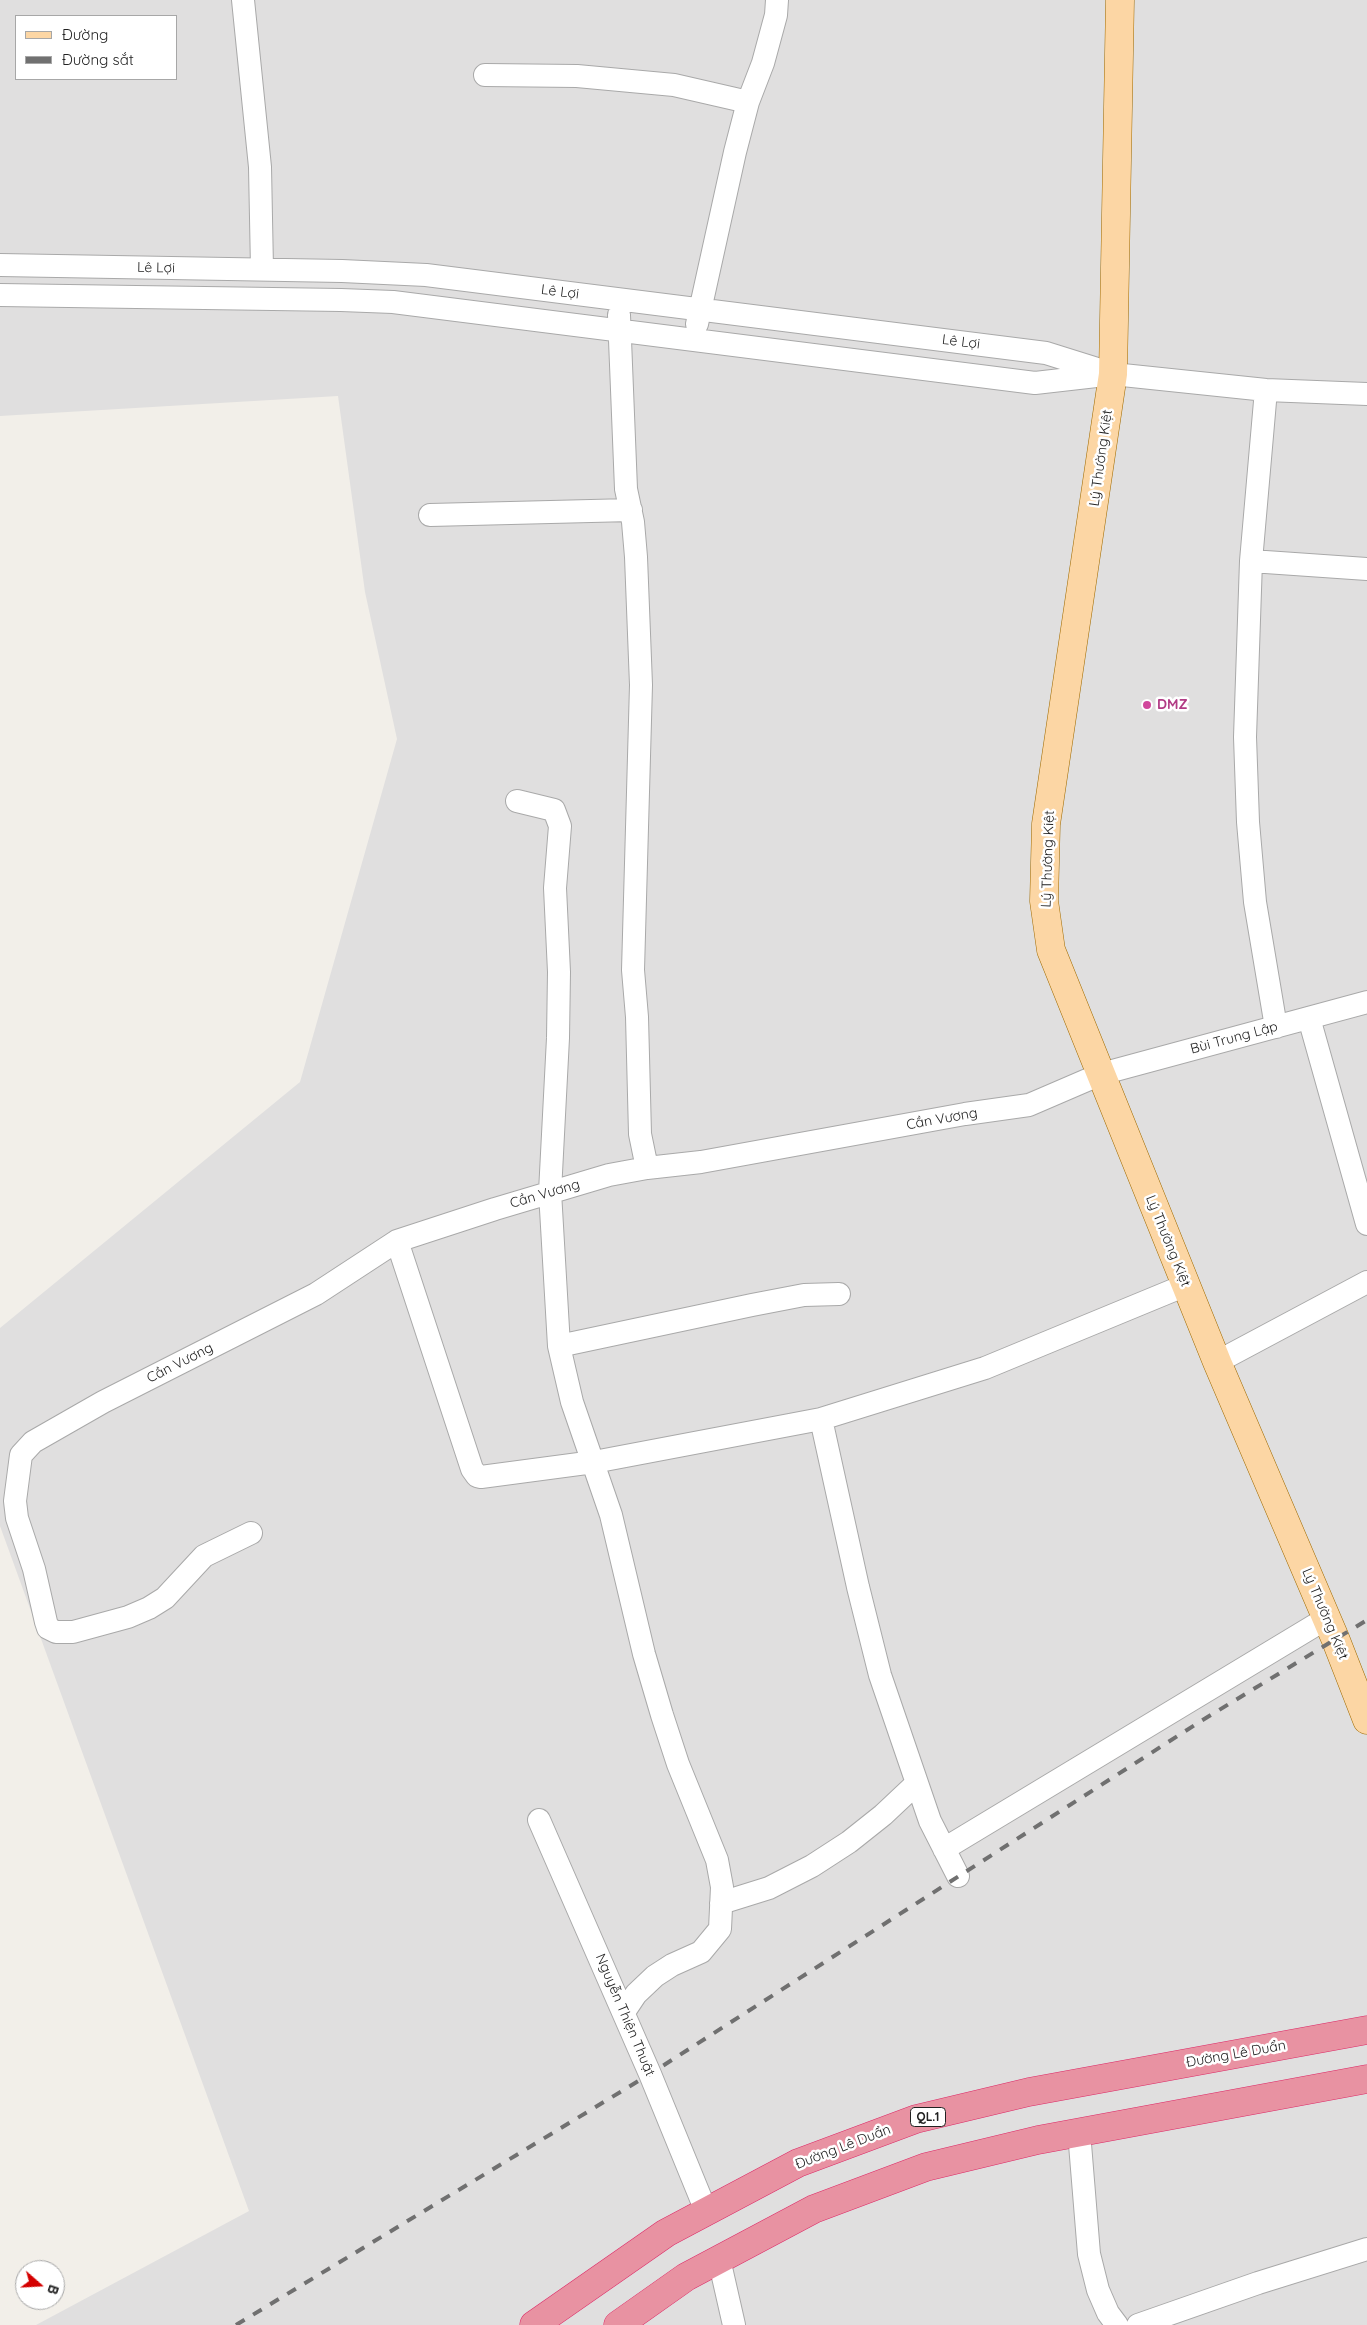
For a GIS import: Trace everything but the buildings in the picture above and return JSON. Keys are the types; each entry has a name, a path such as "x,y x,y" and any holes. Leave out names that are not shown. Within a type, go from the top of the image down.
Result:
{"highway":[{"name":"Đường Lê Duẩn","path":"534,2325 666,2233 706,2211 798,2163 916,2120 1029,2092 1367,2030"},
{"path":"618,2325 686,2277 814,2209 926,2167 1038,2140 1367,2080"}],"main road":[{"name":"Lý Thường Kiệt","path":"1120,0 1113,374 1046,824 1044,901 1052,950 1217,1362 1327,1618 1367,1720"}],"street":[{"path":"243,0 260,167 262,270"},
{"path":"694,340 730,170 748,102 763,63 776,14 777,0"},
{"path":"485,75 577,76 674,86 748,102"},
{"name":"Lê Lợi","path":"0,265 426,275 1046,353 1113,374 1266,390 1367,394"},
{"path":"144,268 144,297"},
{"path":"426,275 426,305"},
{"name":"Lê Lợi","path":"0,295 342,300 426,305 1035,383 1113,374"},
{"path":"617,299 620,330 620,374 626,489 636,557 641,685 634,970 640,1134 646,1168"},
{"path":"904,367 908,335"},
{"path":"1266,390 1252,561 1245,727 1248,822 1255,902 1276,1027"},
{"path":"430,515 630,510"},
{"path":"1252,561 1367,569"},
{"path":"517,801 554,810 560,826 555,888 559,972 557,1004 558,1038 550,1192 559,1346 572,1402 611,1515 644,1654 662,1715 678,1764 718,1860 722,1887 720,1929 701,1952 672,1964 655,1976 636,1994 624,2012"},
{"name":"Bùi Trung Lập","path":"1101,1074 1367,1002"},
{"path":"1309,1018 1367,1224"},
{"name":"Cần Vương","path":"251,1533 204,1556 165,1598 149,1608 128,1617 73,1632 52,1630 46,1622 34,1569 17,1518 16,1501 21,1455 33,1442 103,1402 316,1294 397,1241 609,1175 646,1168 701,1162 965,1114 1029,1105 1101,1074"},
{"path":"397,1241 475,1474 481,1477 594,1462 821,1419 984,1368 1186,1285"},
{"path":"1217,1362 1367,1282"},
{"path":"559,1346 804,1295 839,1294"},
{"path":"821,1419 880,1676 930,1821 958,1876"},
{"path":"944,1849 1327,1618"},
{"path":"721,1903 769,1888 812,1866 849,1842 917,1783"},
{"name":"Nguyễn Thiện Thuật","path":"539,1820 624,2012 706,2211"},
{"path":"1079,2132 1089,2254 1098,2290 1108,2313 1117,2325"},
{"path":"1138,2325 1258,2283 1367,2249"},
{"path":"719,2259 734,2325"}],"shaded area":[{"path":"0,0 1367,0 1367,2325 36,2325 249,2211 0,1526 0,1328 300,1082 397,739 365,592 338,396 0,416"}],"railway":[{"path":"236,2325 650,2074 1201,1721 1367,1620"}],"place":[{"name":"DMZ","path":"1147,705"}]}
